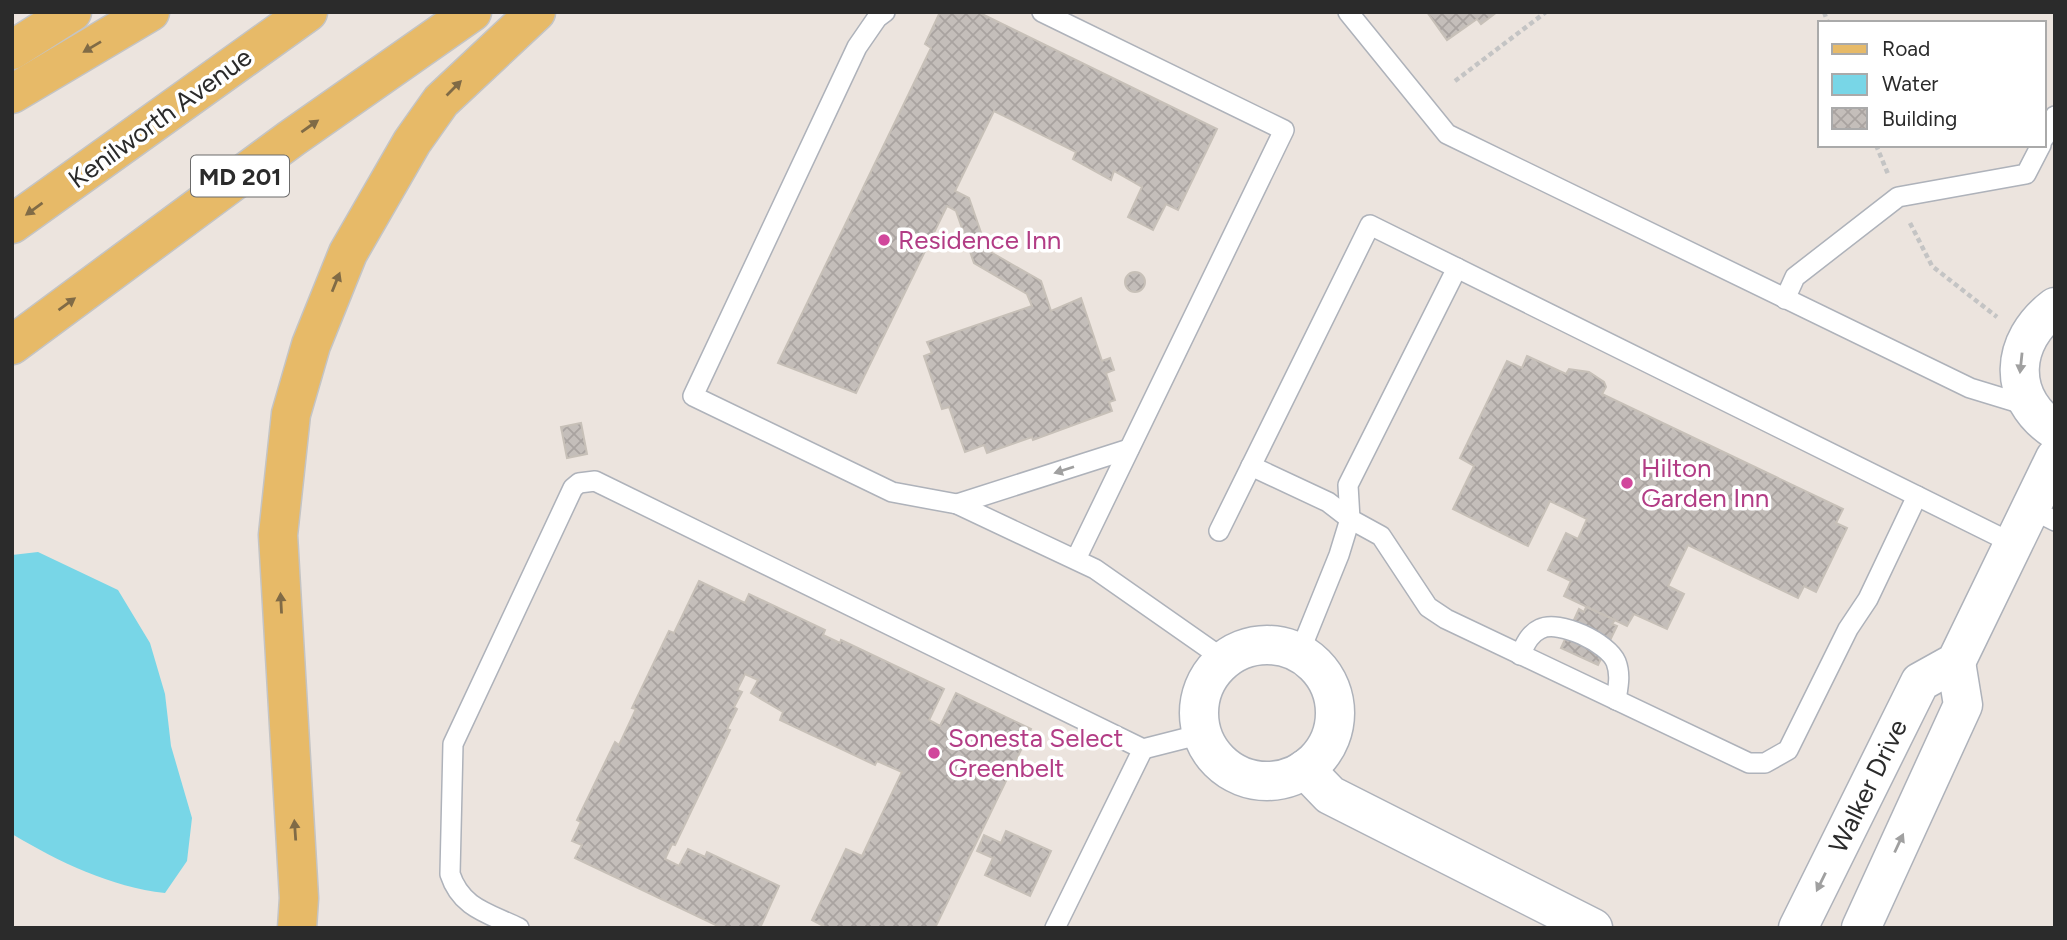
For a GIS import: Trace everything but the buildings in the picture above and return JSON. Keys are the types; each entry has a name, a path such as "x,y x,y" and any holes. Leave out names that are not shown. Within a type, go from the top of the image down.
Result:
{"main road":[{"path":"12,50 72,12"},
{"path":"12,94 150,12"},
{"name":"Kenilworth Avenue","path":"12,224 308,12"},
{"name":"MD 201","path":"12,345 292,138 472,12"},
{"path":"304,918 278,535 291,414 311,345 348,253 412,142 441,102 536,12"}],"street":[{"path":"2042,418 2022,391 2019,370 2024,343 2037,321 2055,307"},
{"path":"1956,662 2014,544 2043,515 2055,458"},
{"path":"1267,645 1298,654 1318,667 1331,687 1335,708 1330,740 1314,763 1293,777 1267,782 1240,776 1224,767 1211,754 1202,734 1198,714 1204,686 1214,669 1241,649 1267,645"},
{"name":"Walker Drive","path":"1798,928 1920,682 1956,662 1963,705 1861,928"},
{"path":"1305,769 1330,795 1592,928"}],"lane":[{"path":"885,12 877,18 857,47 693,397 892,492 957,504 1076,559 1096,569 1225,660"},
{"path":"1042,12 1284,130 1076,559"},
{"path":"1348,12 1447,134 1970,388 2042,418"},
{"path":"2046,134 2055,116"},
{"path":"1785,299 1795,277 1898,197 2026,174 2039,147"},
{"path":"1219,531 1370,225 2014,544"},
{"path":"1298,654 1339,555 1350,519 1348,485 1457,268"},
{"path":"957,504 1129,449"},
{"path":"1251,466 1328,502 1350,519 1381,536 1428,607 1520,655 1749,763 1765,763 1788,750 1847,629 1868,599 1917,496"},
{"path":"519,928 466,901 457,894 453,885 450,874 453,744 573,488 579,482 595,481 1143,749 1202,734"},
{"path":"1520,655 1532,634 1542,627 1570,629 1606,649 1615,658 1619,680 1616,700"},
{"path":"1055,928 1143,749"}],"path":[{"path":"1455,81 1546,12"},
{"path":"1878,147 1898,197 1932,266 2002,321"}],"water":[{"path":"38,552 118,590 150,643 165,694 171,746 192,818 187,861 165,893 125,885 86,872 12,834 12,555"}],"place":[{"name":"Residence Inn","path":"884,240"},
{"name":"Hilton Garden Inn","path":"1627,483"},
{"name":"Sonesta Select Greenbelt","path":"934,753"}]}
